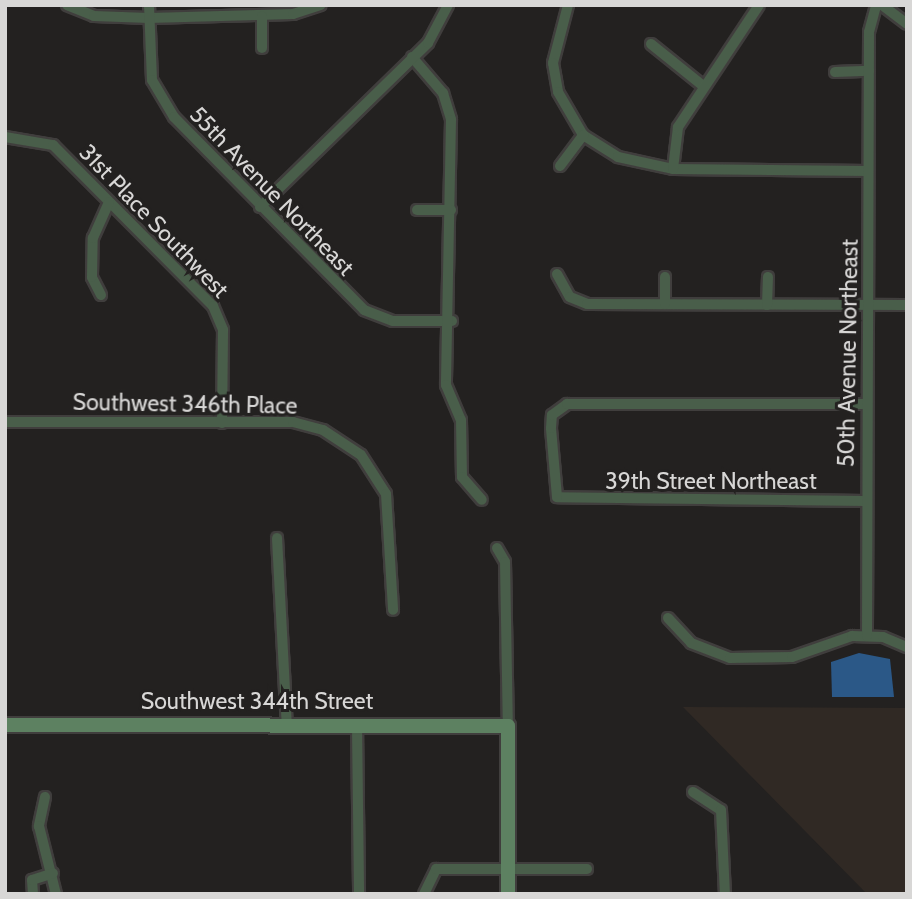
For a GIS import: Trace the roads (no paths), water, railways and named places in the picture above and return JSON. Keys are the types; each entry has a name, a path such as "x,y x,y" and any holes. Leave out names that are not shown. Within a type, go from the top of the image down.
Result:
{"street":[{"path":"68,5 94,16 149,18 262,16 321,5"},
{"name":"55th Avenue Northeast","path":"149,5 152,80 161,101 260,206 372,314 393,321 452,321"},
{"path":"260,206 441,27 448,5"},
{"path":"568,5 558,30 555,78 565,110 583,135 630,163 673,169 868,171"},
{"path":"673,169 678,127 702,85 759,5"},
{"name":"50th Avenue Northeast","path":"867,636 865,501 869,71 876,5"},
{"path":"882,5 907,24"},
{"path":"262,16 262,48"},
{"path":"651,44 702,85"},
{"path":"412,57 443,93 449,112 452,321 446,385 461,420 462,477 482,500"},
{"path":"835,72 869,71"},
{"path":"560,166 583,135"},
{"name":"31st Place Southwest","path":"5,137 43,140 109,202 219,316 222,422"},
{"path":"101,295 92,277 93,238 109,202"},
{"path":"418,209 451,210"},
{"path":"557,274 577,302 907,305"},
{"path":"665,277 665,304"},
{"path":"767,305 768,277"},
{"name":"39th Street Northeast","path":"865,501 557,497 551,428 557,408 867,404"},
{"name":"Southwest 346th Place","path":"5,422 222,422 308,425 360,455 386,494 391,513 393,610"},
{"path":"276,538 287,726"},
{"path":"497,548 505,562 508,894"},
{"path":"668,618 691,643 730,658 792,657 867,636 907,647"},
{"name":"Southwest 344th Street","path":"5,725 508,726"},
{"path":"357,725 359,894"},
{"path":"693,792 721,810 725,894"},
{"path":"45,797 38,826 53,873 56,894"},
{"path":"424,894 428,876 436,869 587,869"},
{"path":"33,894 32,880 53,873"}],"water":[{"path":"859,653 890,659 894,697 832,697 831,662"}]}
